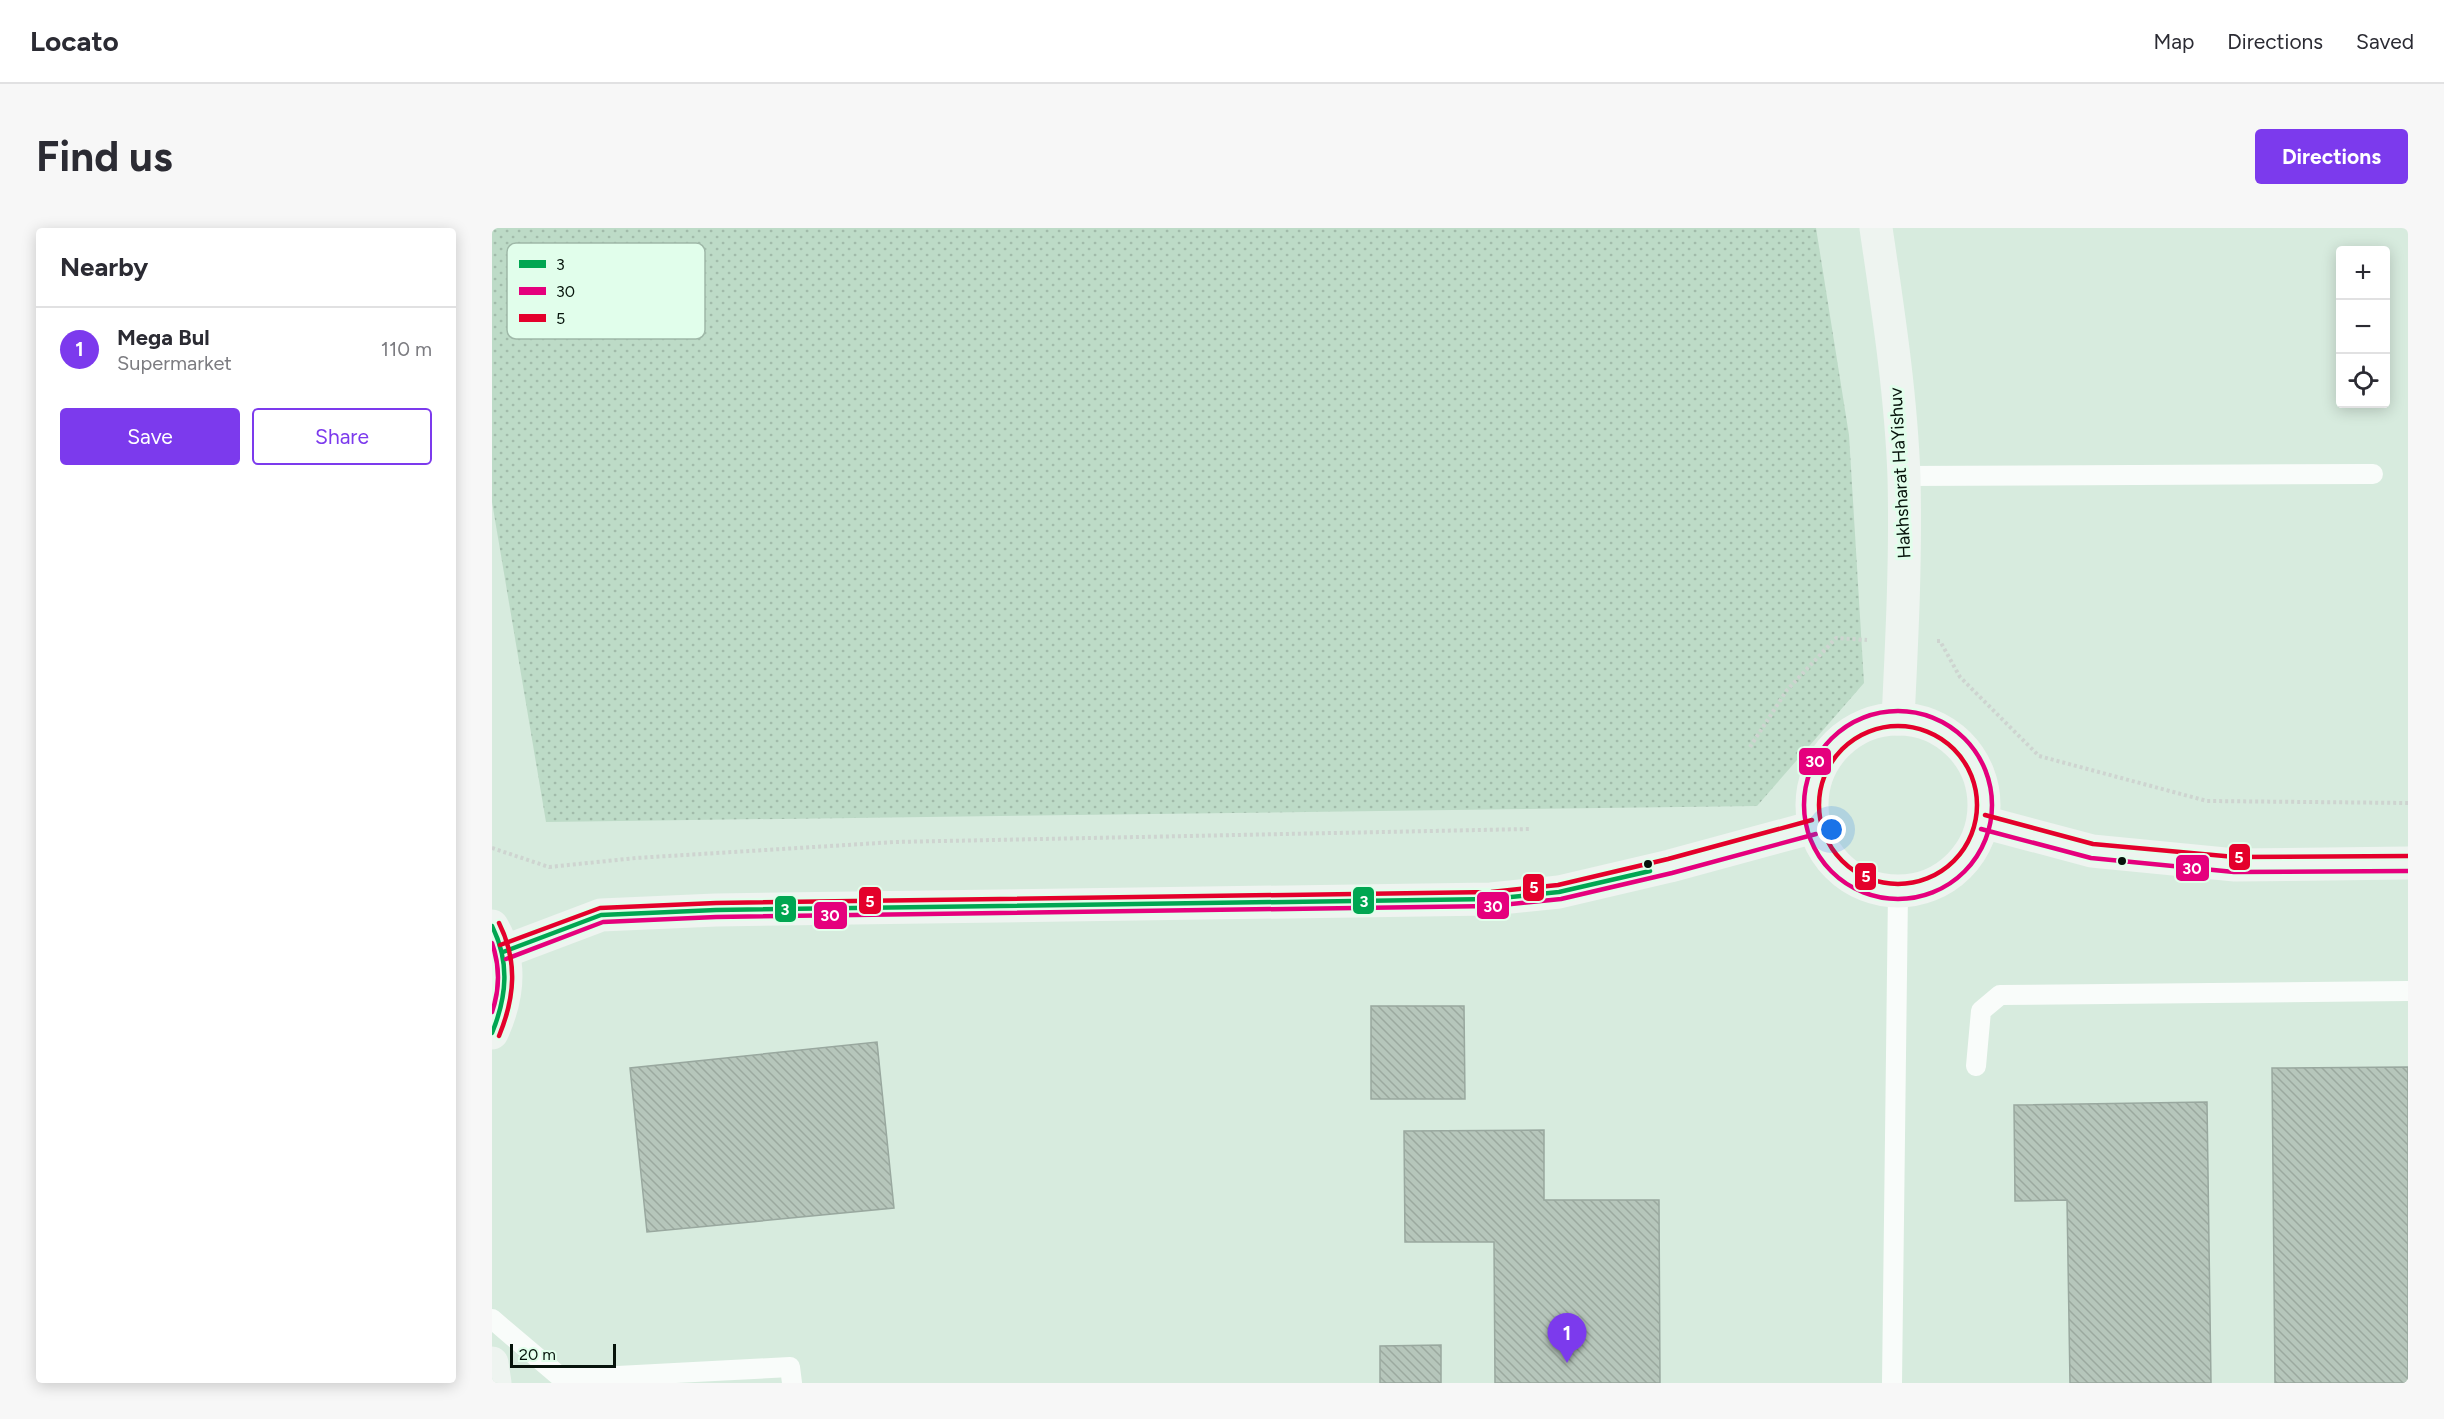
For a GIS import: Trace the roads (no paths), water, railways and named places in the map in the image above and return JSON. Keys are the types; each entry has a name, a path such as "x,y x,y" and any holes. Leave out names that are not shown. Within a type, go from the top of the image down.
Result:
{"street":[{"name":"Hakhsharat HaYishuv","path":"1876,228 1890,324 1904,476 1905,578 1898,719"},
{"path":"1898,719 1931,725 1960,744 1970,758 1981,781 1985,805 1983,822 1970,853 1960,867 1931,885 1915,890 1881,890 1850,877 1837,867 1825,851 1814,827 1813,788 1826,757 1851,733 1866,725 1898,719"},
{"path":"1983,822 2092,851 2235,865 2408,863"},
{"path":"492,1033 502,1010 507,981 497,939 601,915 717,910 1491,899 1559,892 1670,866 1814,827"},
{"path":"492,1363 495,1383"}],"lane":[{"path":"1904,476 2373,474"},
{"path":"1892,1383 1898,891"},
{"path":"1976,1066 1981,1011 2000,995 2408,991"},
{"path":"492,1319 558,1375 626,1380 790,1367 792,1383"}],"place":[{"name":"Mega Bul","path":"1567,1363"}]}
